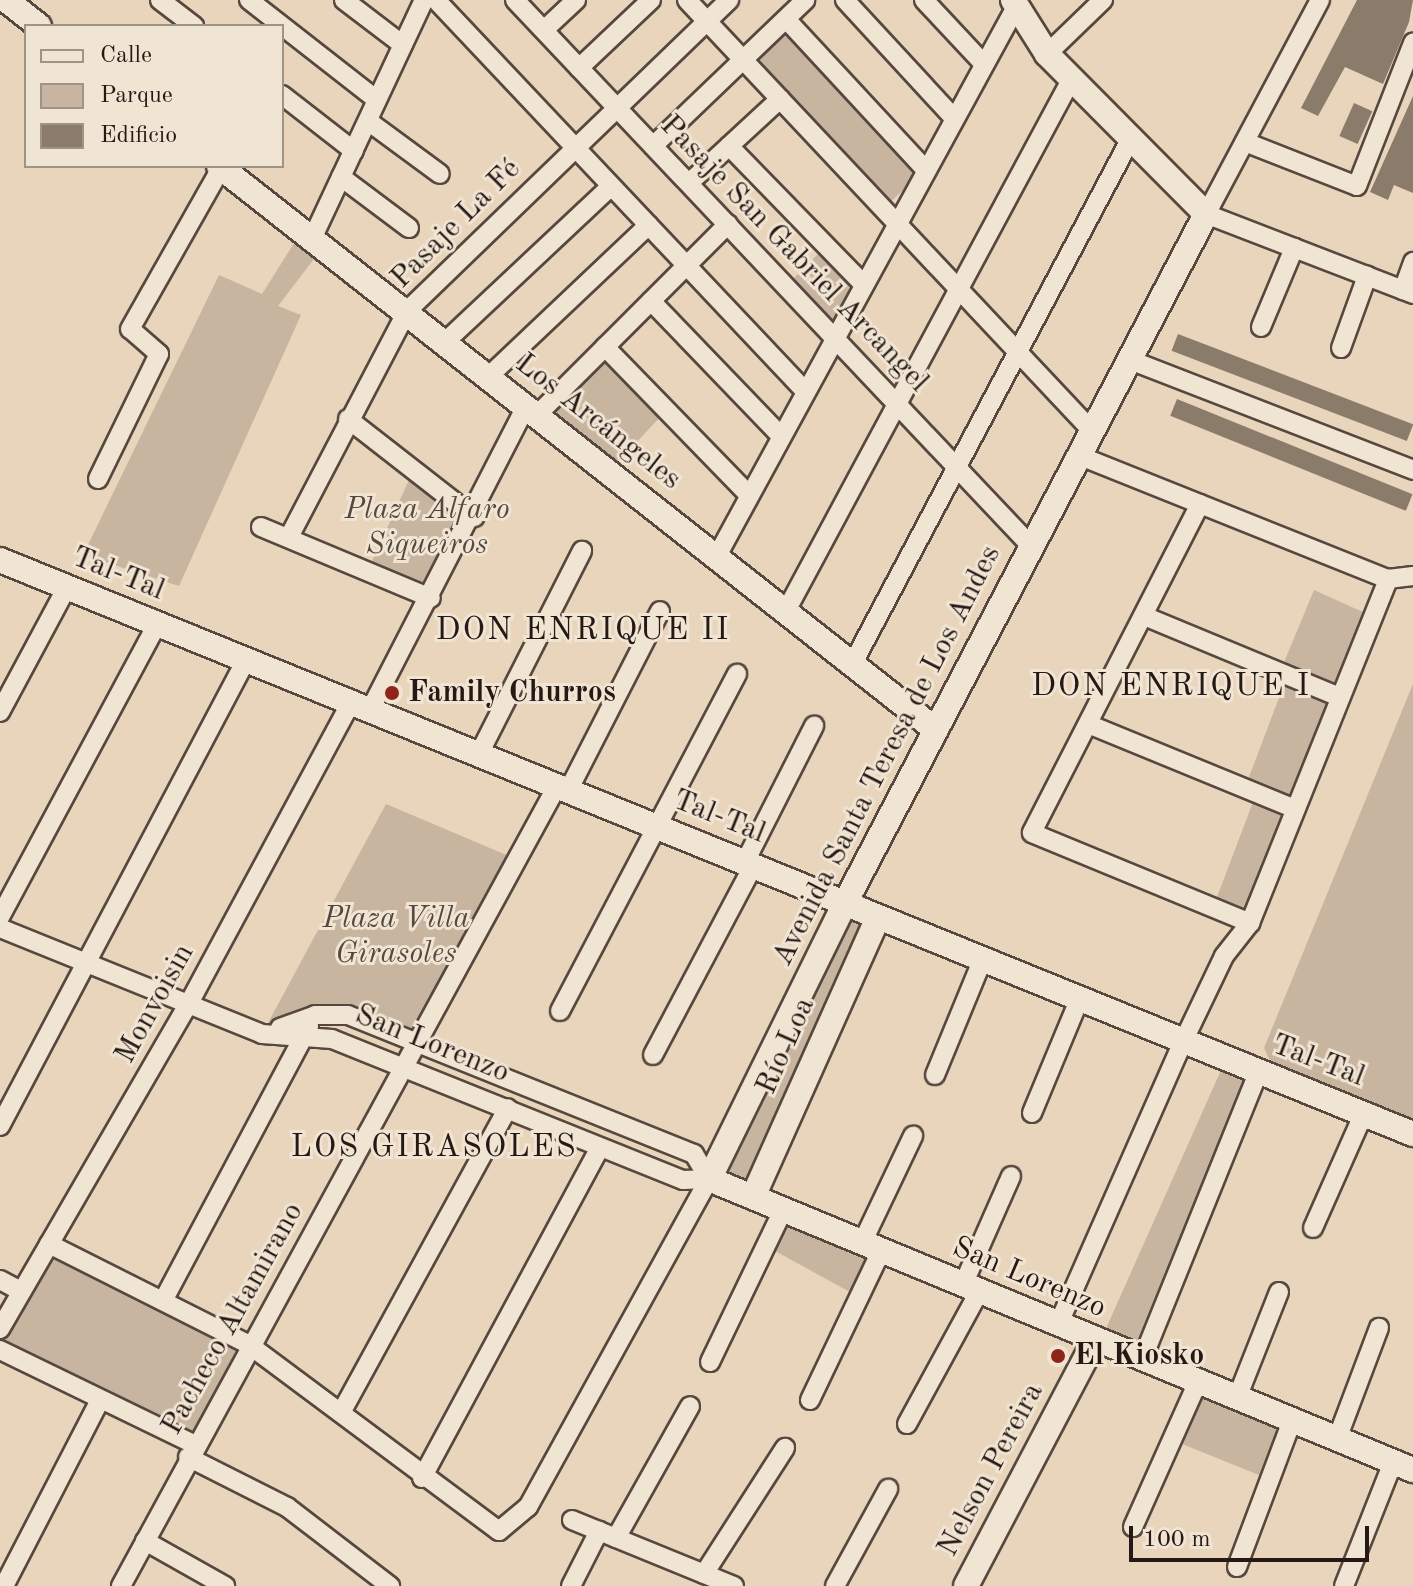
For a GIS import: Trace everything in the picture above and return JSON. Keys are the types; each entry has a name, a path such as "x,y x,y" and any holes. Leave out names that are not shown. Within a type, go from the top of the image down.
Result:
{"street":[{"path":"6,0 36,24"},
{"path":"160,0 191,24"},
{"path":"249,0 280,24"},
{"path":"344,0 403,45"},
{"path":"312,239 424,0"},
{"path":"436,0 805,391"},
{"name":"Pasaje San Gabriel Arcangel","path":"515,0 1032,547"},
{"path":"544,30 576,0"},
{"path":"579,68 651,0"},
{"path":"687,0 1092,431"},
{"name":"Pasaje La Fé","path":"289,537 407,311 574,146 729,0"},
{"path":"653,146 805,0"},
{"path":"845,0 953,117"},
{"path":"924,0 982,62"},
{"path":"1047,54 1103,0"},
{"name":"Avenida Santa Teresa de Los Andes","path":"422,1478 499,1531 528,1507 709,1179 845,903 1320,0"},
{"path":"717,556 1015,2 1047,54 1129,142 1206,214 1408,292 1413,262"},
{"path":"786,19 925,169"},
{"path":"284,27 377,100"},
{"path":"1245,142 1357,186 1413,43"},
{"path":"786,611 1071,80"},
{"path":"284,97 354,151"},
{"path":"689,183 780,99"},
{"path":"368,121 440,174"},
{"path":"853,663 1129,142"},
{"path":"729,146 863,284"},
{"path":"98,479 159,354 130,329 219,168"},
{"name":"Los Arcángeles","path":"221,168 936,730"},
{"path":"341,177 409,228"},
{"path":"444,343 611,186"},
{"name":"Monvoisin","path":"0,1329 360,706 431,598 532,411 605,347 728,224"},
{"path":"488,377 649,225"},
{"path":"1261,327 1294,248"},
{"path":"1341,348 1367,276"},
{"path":"651,301 781,436"},
{"path":"605,347 749,495"},
{"path":"1130,360 1413,470"},
{"path":"348,419 474,517"},
{"path":"1080,456 1388,579 1413,576"},
{"path":"1200,504 1032,833 1250,923"},
{"path":"261,527 431,598"},
{"path":"479,754 582,551"},
{"name":"Tal-Tal","path":"0,560 845,903 877,920 1413,1134"},
{"path":"1058,1325 1224,956 1250,923 1388,579"},
{"path":"0,712 67,587"},
{"name":"Pacheco Altamirano","path":"121,1586 248,1344 420,1044 660,611"},
{"path":"1144,616 1340,697"},
{"path":"0,917 157,624"},
{"path":"0,1126 246,660"},
{"path":"560,1011 737,674"},
{"path":"1088,724 1295,809"},
{"path":"653,1055 814,726"},
{"name":"Río Loa","path":"753,1197 877,920"},
{"name":"San Lorenzo","path":"0,928 262,1034 305,1033 407,1067 683,1180 709,1179 1403,1466"},
{"path":"935,1075 982,961"},
{"path":"1032,1113 1079,1000"},
{"path":"164,1299 315,1015"},
{"name":"San Lorenzo","path":"262,1034 315,1015 348,1015 694,1154 709,1179"},
{"path":"1142,1360 1258,1073"},
{"path":"342,1411 508,1108"},
{"path":"1313,1228 1364,1113"},
{"path":"810,1400 913,1136"},
{"path":"49,1244 164,1299 248,1344 342,1411 422,1478 600,1148"},
{"path":"907,1424 971,1288 1011,1176"},
{"path":"710,1362 783,1210"},
{"path":"0,1280 21,1291"},
{"path":"1237,1398 1279,1292"},
{"path":"1337,1439 1379,1328"},
{"name":"Nelson Pereira","path":"966,1586 1095,1340"},
{"path":"0,1350 192,1451 287,1507 390,1586"},
{"path":"1133,1527 1198,1382"},
{"path":"4,1586 99,1402"},
{"path":"571,1586 690,1406"},
{"path":"1237,1567 1292,1421"},
{"path":"572,1520 719,1582 785,1448"},
{"path":"1344,1586 1403,1466"},
{"path":"835,1586 888,1489"},
{"path":"145,1541 225,1586"}],"green space":[{"path":"786,19 926,169 883,209 743,59"},
{"path":"296,240 317,255 278,306 301,315 179,586 83,555 219,275 262,294"},
{"path":"825,247 857,282 833,328 790,282"},
{"path":"605,354 663,414 615,465 549,412"},
{"name":"Plaza Alfaro Siqueiros","path":"414,469 474,517 431,598 368,570"},
{"path":"1314,590 1365,613 1247,909 1217,897 1253,802 1249,777 1285,682 1285,660"},
{"path":"1413,684 1413,1124 1273,1067 1264,1048"},
{"name":"Plaza Villa Girasoles","path":"386,804 518,860 420,1044 348,1015 262,1034"},
{"path":"852,919 868,927 753,1197 709,1179"},
{"path":"1226,1059 1258,1073 1132,1356 1100,1342"},
{"path":"783,1210 881,1251 859,1297 766,1246"},
{"path":"49,1244 248,1344 196,1445 0,1350 0,1329"},
{"path":"1202,1397 1280,1428 1261,1476 1183,1444"}],"building":[{"path":"1357,0 1413,0 1409,22 1383,84 1345,67 1318,116 1301,108"},
{"path":"1413,96 1413,193 1394,185 1388,200 1370,192"},
{"path":"1354,103 1372,111 1358,144 1339,136"},
{"path":"1178,334 1413,424 1407,441 1172,351"},
{"path":"1177,399 1413,494 1406,511 1170,416"}],"place":[{"name":"Family Churros","path":"392,693"},
{"name":"El Kiosko","path":"1058,1356"}],"district":[{"name":"DON ENRIQUE II","path":"583,631"},
{"name":"DON ENRIQUE I","path":"1171,687"},
{"name":"LOS GIRASOLES","path":"434,1148"}]}
